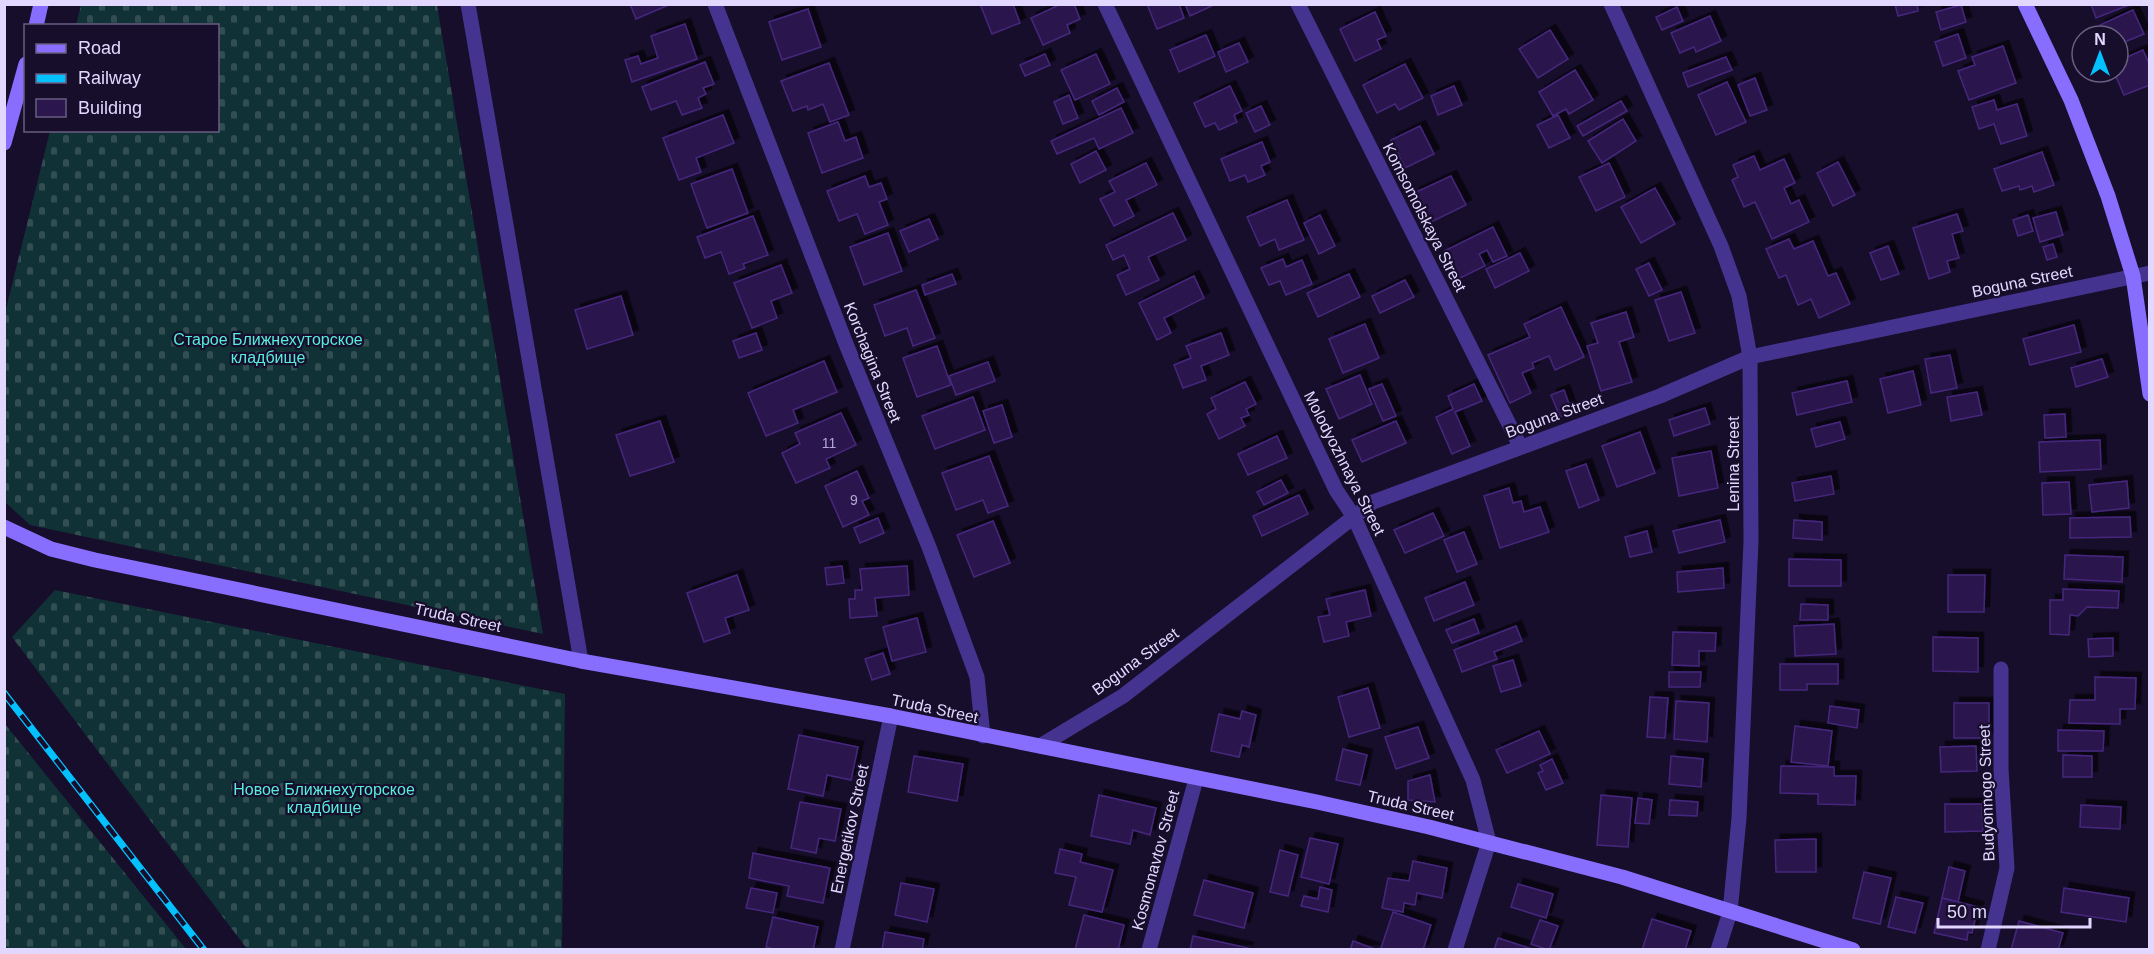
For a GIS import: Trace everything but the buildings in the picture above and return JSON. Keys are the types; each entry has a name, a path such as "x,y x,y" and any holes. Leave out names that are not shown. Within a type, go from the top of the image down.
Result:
{"street":[{"path":"36,24 41,4"},
{"path":"468,4 581,661"},
{"name":"Korchagina Street","path":"715,4 846,344 929,547 977,677 983,736"},
{"name":"Molodyozhnaya Street","path":"1105,4 1336,490 1354,517 1473,780 1489,842"},
{"name":"Komsomolskaya Street","path":"1298,4 1520,447"},
{"name":"Lenina Street","path":"1611,4 1721,246 1739,296 1750,357 1751,541 1739,818 1730,912 1718,950"},
{"path":"2025,4 2071,100 2108,196 2133,276 2150,394"},
{"path":"4,143 24,71"},
{"name":"Boguna Street","path":"1040,746 1123,696 1373,502 1660,396 1750,357 2150,273"},
{"name":"Truda Street","path":"4,526 51,549 95,560 581,661 891,716 1317,802 1489,842 1622,877 1853,950"},
{"name":"Budyonnogo Street","path":"1988,950 2007,868 2001,769 2001,669"},
{"name":"Energetikov Street","path":"842,950 891,716"},
{"name":"Kosmonavtov Street","path":"1149,950 1196,779"},
{"path":"1455,950 1489,842"}],"green space":[{"name":"Старое Ближнехуторское кладбище","path":"81,5 437,5 543,634 30,525 5,502 5,313 50,132 219,132 219,24 76,24"},
{"name":"Новое Ближнехуторское кладбище","path":"55,590 565,694 562,949 247,949 12,637"},
{"path":"5,724 186,949 5,949"}],"railway":[{"path":"4,693 204,950"}]}
